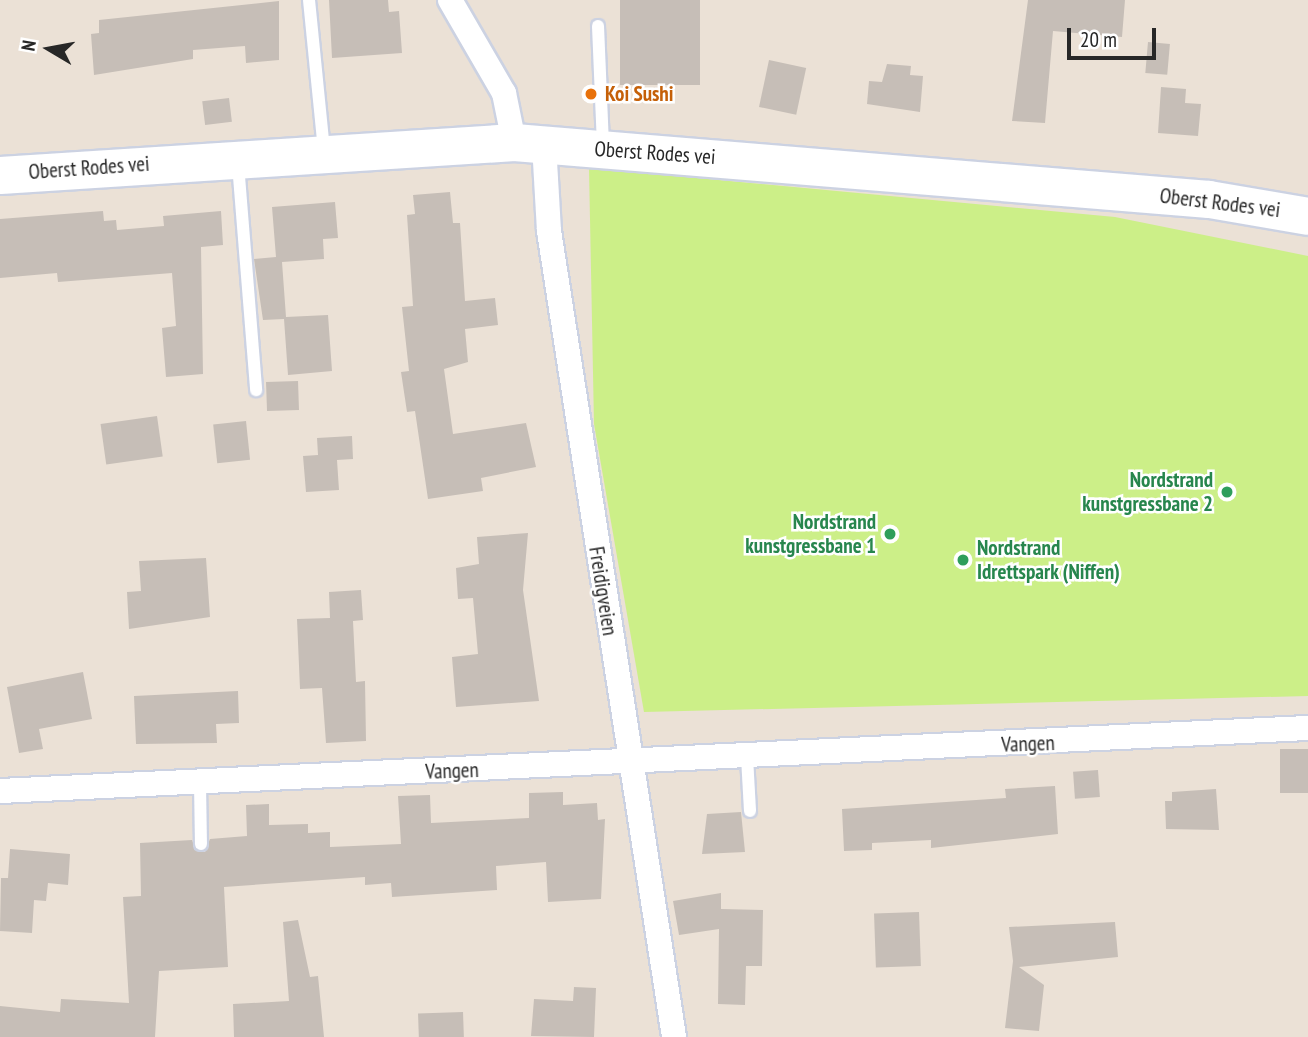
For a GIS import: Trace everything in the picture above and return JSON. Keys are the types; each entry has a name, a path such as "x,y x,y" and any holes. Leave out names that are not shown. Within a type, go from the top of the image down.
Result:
{"street":[{"name":"Freidigveien","path":"450,0 504,93 529,143 549,231 629,763 674,1037"},
{"name":"Oberst Rodes vei","path":"0,175 324,149 529,143 1209,199 1308,216"},
{"name":"Vangen","path":"0,792 1308,728"}],"lane":[{"path":"309,0 324,149"},
{"path":"598,26 603,149"},
{"path":"237,156 256,390"},
{"path":"747,757 750,811"},
{"path":"200,783 201,844"}],"green space":[{"name":"Nordstrand Idrettspark (Niffen)","path":"589,168 1115,217 1308,256 1308,696 644,712 594,424"}],"building":[{"path":"329,0 388,0 389,12 399,11 402,53 332,58"},
{"path":"620,0 700,0 700,85 620,85"},
{"path":"1028,0 1125,0 1122,37 1053,31 1045,123 1012,121"},
{"path":"279,1 279,60 246,63 245,46 193,50 193,59 94,75 91,34 99,33 99,20"},
{"path":"1148,42 1170,44 1167,75 1145,73"},
{"path":"769,60 806,68 796,115 759,107"},
{"path":"887,64 911,66 910,75 923,76 920,112 867,104 869,81 882,82"},
{"path":"1161,87 1186,89 1185,103 1201,104 1198,136 1158,133"},
{"path":"229,98 232,122 205,125 202,101"},
{"path":"450,192 453,223 460,223 465,301 495,298 498,325 465,329 468,362 444,369 453,434 526,423 536,467 481,478 483,491 428,499 415,411 407,412 401,372 409,371 402,307 413,306 407,215 415,214 413,195"},
{"path":"335,202 338,238 323,239 324,259 282,262 286,317 328,315 332,371 288,375 284,319 263,320 254,259 276,257 272,207"},
{"path":"103,211 104,221 116,220 117,230 164,226 163,216 221,211 223,245 201,247 203,374 166,377 162,328 176,326 172,273 58,282 57,273 0,278 0,219"},
{"path":"298,381 299,410 267,411 266,382"},
{"path":"157,416 163,457 106,465 101,424"},
{"path":"246,421 250,460 217,463 213,424"},
{"path":"352,436 353,459 337,460 339,490 306,492 303,456 318,455 317,438"},
{"path":"528,533 523,590 539,701 456,707 452,657 478,654 473,598 458,599 456,568 479,564 477,537"},
{"path":"206,558 210,617 129,629 127,592 141,591 139,561"},
{"path":"361,590 363,620 353,621 356,682 365,681 366,741 326,743 322,688 300,689 297,619 330,618 329,592"},
{"path":"83,672 92,719 39,729 43,749 19,753 7,687"},
{"path":"238,691 239,723 216,724 217,743 136,744 134,696"},
{"path":"1280,749 1308,749 1308,793 1280,793"},
{"path":"1098,770 1100,797 1075,799 1073,772"},
{"path":"1055,786 1058,834 931,848 931,840 872,843 872,850 844,851 842,809 1006,798 1005,789"},
{"path":"1216,789 1219,830 1166,829 1165,801 1172,801 1172,792"},
{"path":"563,792 563,805 597,803 598,820 605,819 601,899 548,902 546,862 496,866 497,890 392,897 391,883 365,885 365,877 224,887 228,967 159,971 155,1037 0,1037 0,1006 60,1012 61,999 129,1003 123,897 141,896 140,843 192,840 196,851 205,852 210,839 247,836 246,805 269,804 269,825 308,824 308,833 330,832 330,847 401,844 398,796 430,795 431,823 529,818 529,793"},
{"path":"741,812 745,852 702,854 707,814"},
{"path":"10,849 70,854 68,885 48,883 46,901 34,900 32,933 0,931 1,878 8,878"},
{"path":"721,893 721,909 763,910 762,966 746,966 745,1005 718,1004 719,929 679,935 673,901"},
{"path":"919,912 921,966 876,968 874,914"},
{"path":"298,920 310,977 318,976 324,1037 234,1037 233,1004 289,1001 283,922"},
{"path":"1115,922 1118,957 1019,967 1044,985 1039,1031 1005,1028 1013,961 1009,927"},
{"path":"574,987 596,988 594,1037 531,1036 534,999 573,1001"},
{"path":"463,1012 464,1037 419,1037 418,1014"}],"place":[{"name":"Koi Sushi","path":"591,94"},
{"name":"Nordstrand kunstgressbane 2","path":"1227,492"},
{"name":"Nordstrand kunstgressbane 1","path":"890,534"},
{"name":"Nordstrand Idrettspark (Niffen)","path":"963,560"}]}
